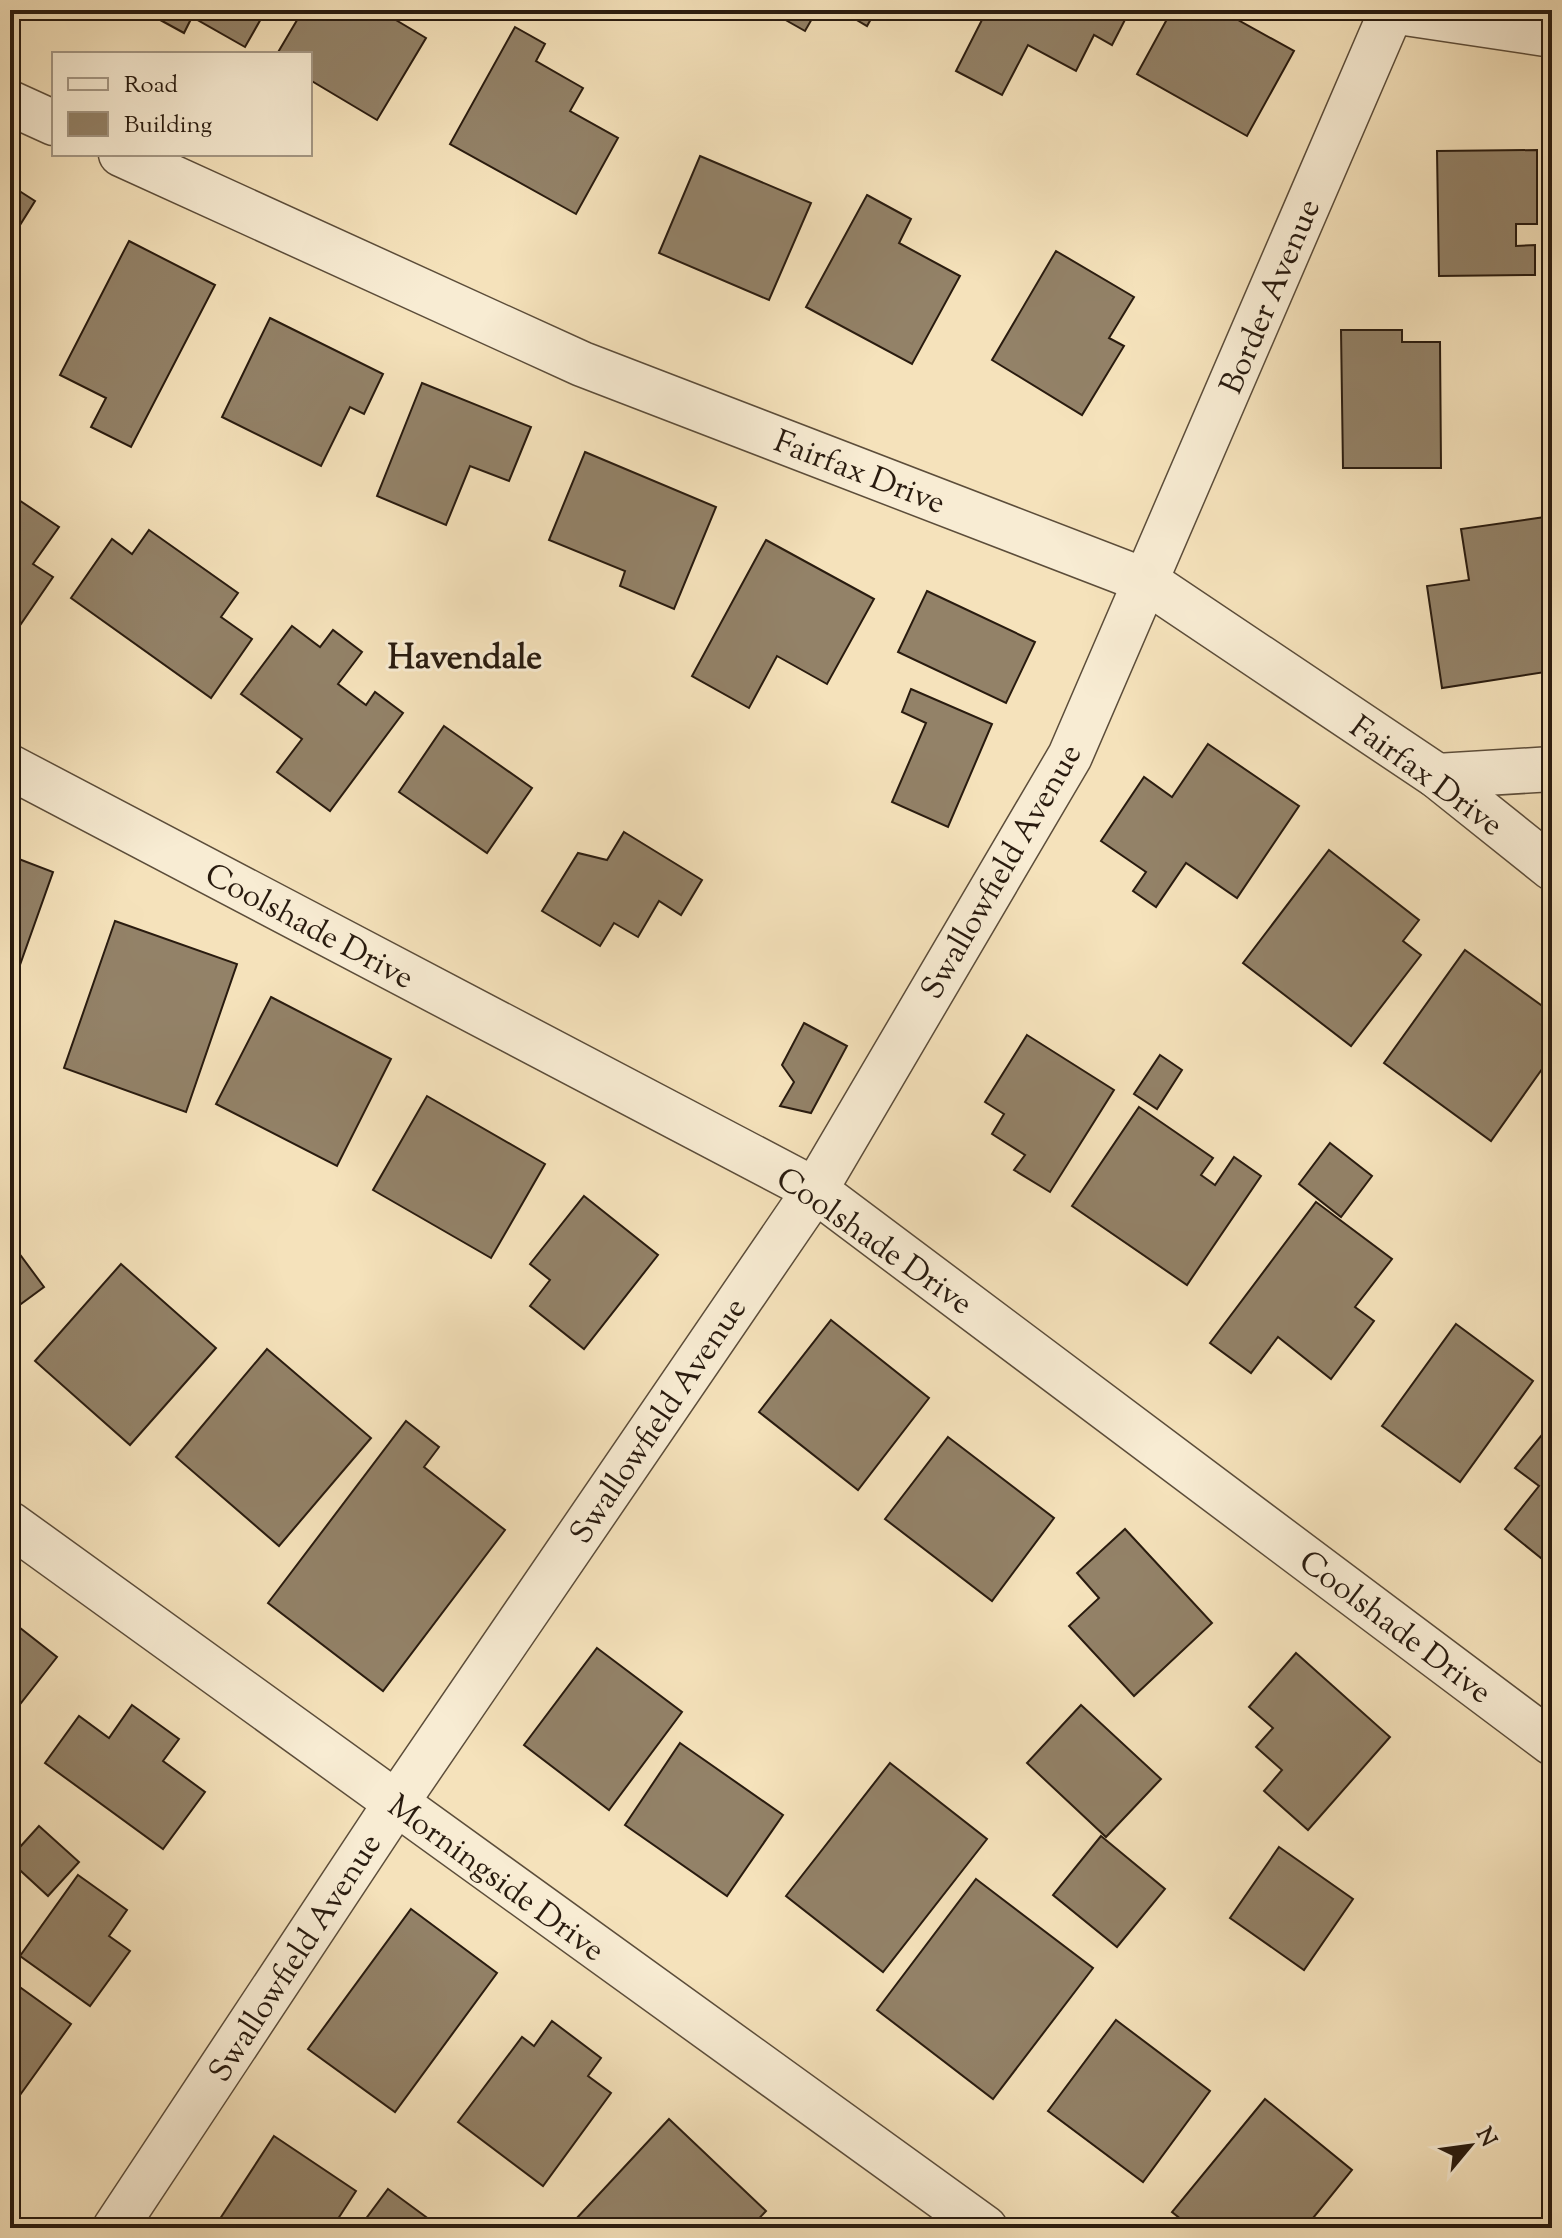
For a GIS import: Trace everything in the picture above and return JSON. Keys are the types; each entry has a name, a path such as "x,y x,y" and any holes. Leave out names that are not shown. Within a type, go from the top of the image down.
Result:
{"street":[{"path":"1390,11 1552,35"},
{"name":"Border Avenue","path":"1146,581 1390,11"},
{"path":"10,103 52,122"},
{"name":"Fairfax Drive","path":"125,156 582,364 1146,581 1437,776 1552,868"},
{"name":"Swallowfield Avenue","path":"115,2228 396,1803 815,1190 1070,756 1146,581"},
{"name":"Coolshade Drive","path":"10,767 815,1190 1552,1743"},
{"path":"1437,776 1552,769"},
{"name":"Morningside Drive","path":"10,1524 985,2228"}],"building":[{"path":"142,10 266,10 245,47 192,17 184,33"},
{"path":"303,10 379,10 426,38 377,120 312,81 312,52 278,52"},
{"path":"768,10 817,10 805,31"},
{"path":"840,10 876,10 867,26"},
{"path":"987,10 1130,10 1112,45 1094,35 1076,71 1028,45 1002,95 956,71"},
{"path":"1172,10 1220,10 1294,51 1247,136 1137,74"},
{"path":"515,27 545,44 536,61 583,88 570,111 618,138 576,214 450,144"},
{"path":"1537,150 1537,224 1516,224 1516,246 1535,245 1535,275 1439,276 1437,151"},
{"path":"700,156 811,203 769,300 659,253"},
{"path":"10,185 35,201 10,241"},
{"path":"867,195 911,219 899,243 960,276 912,364 806,307"},
{"path":"129,241 215,285 131,447 91,427 106,398 60,375"},
{"path":"1056,251 1134,297 1109,338 1124,346 1082,415 992,360"},
{"path":"270,318 383,374 364,414 350,407 321,466 222,417"},
{"path":"1341,330 1402,330 1402,342 1440,342 1441,468 1343,468"},
{"path":"422,383 531,427 509,481 470,466 446,525 377,496"},
{"path":"585,452 716,507 674,609 620,586 625,571 549,540"},
{"path":"10,494 59,527 33,564 53,577 10,640"},
{"path":"1552,516 1552,671 1442,688 1427,586 1469,580 1461,529"},
{"path":"149,530 238,593 221,617 252,639 211,698 71,598 112,539 132,554"},
{"path":"766,540 874,599 827,684 777,656 749,708 692,676"},
{"path":"927,591 1035,642 1006,703 898,652"},
{"path":"292,626 320,647 333,630 362,652 338,684 366,705 375,692 403,713 330,811 277,772 302,739 241,694"},
{"path":"911,689 992,724 948,827 892,802 926,723 902,712"},
{"path":"444,726 532,788 487,853 399,792"},
{"path":"1208,744 1299,806 1237,898 1186,863 1156,907 1133,891 1146,872 1101,841 1144,777 1172,797"},
{"path":"624,832 702,880 681,915 659,901 638,937 614,923 600,946 542,911 578,853 607,860"},
{"path":"1329,850 1419,920 1403,941 1421,955 1351,1046 1243,963"},
{"path":"10,858 53,872 10,993"},
{"path":"115,921 237,964 186,1112 64,1068"},
{"path":"1465,950 1552,1013 1552,1055 1491,1141 1384,1063"},
{"path":"271,997 391,1059 337,1166 216,1104"},
{"path":"804,1023 847,1046 811,1113 780,1106 794,1082 782,1065"},
{"path":"1027,1035 1114,1090 1050,1192 1014,1170 1025,1155 992,1134 1004,1114 985,1102"},
{"path":"1160,1055 1182,1070 1157,1109 1134,1094"},
{"path":"427,1096 545,1164 491,1258 373,1190"},
{"path":"1139,1107 1213,1158 1201,1175 1215,1185 1234,1157 1261,1176 1187,1285 1072,1206"},
{"path":"1330,1143 1372,1176 1341,1217 1299,1184"},
{"path":"10,1184 18,1195 10,1201"},
{"path":"584,1196 658,1255 584,1349 530,1306 550,1280 530,1264"},
{"path":"1316,1202 1392,1259 1355,1307 1374,1321 1331,1379 1278,1337 1251,1373 1210,1343"},
{"path":"10,1241 44,1287 10,1312"},
{"path":"121,1264 216,1348 130,1445 35,1361"},
{"path":"831,1320 929,1398 858,1490 759,1412"},
{"path":"1456,1324 1533,1381 1460,1482 1382,1426"},
{"path":"267,1349 371,1438 279,1546 176,1457"},
{"path":"406,1421 439,1447 424,1467 505,1530 383,1691 268,1603"},
{"path":"1545,1431 1552,1436 1552,1567 1505,1529 1539,1486 1515,1468"},
{"path":"948,1437 1054,1518 992,1601 885,1519"},
{"path":"1125,1529 1212,1623 1134,1696 1069,1626 1099,1598 1077,1573"},
{"path":"10,1620 57,1657 10,1717"},
{"path":"597,1648 682,1712 609,1810 524,1745"},
{"path":"1296,1653 1390,1737 1308,1830 1264,1791 1282,1770 1256,1747 1273,1728 1249,1707"},
{"path":"132,1705 179,1739 163,1761 205,1792 163,1849 45,1763 79,1716 109,1738"},
{"path":"1081,1705 1161,1779 1106,1837 1027,1763"},
{"path":"680,1743 783,1815 727,1896 625,1825"},
{"path":"890,1763 987,1839 883,1972 786,1896"},
{"path":"39,1826 79,1862 48,1896 10,1861"},
{"path":"1101,1836 1165,1889 1117,1947 1053,1895"},
{"path":"1279,1847 1353,1899 1304,1970 1230,1918"},
{"path":"78,1875 127,1910 109,1936 130,1951 90,2006 20,1956"},
{"path":"976,1879 1093,1968 993,2099 877,2010"},
{"path":"411,1909 497,1973 395,2112 308,2049"},
{"path":"10,1980 71,2024 10,2109"},
{"path":"1116,2020 1210,2091 1143,2182 1048,2111"},
{"path":"552,2021 601,2058 588,2076 611,2093 543,2186 458,2122 522,2037 534,2046"},
{"path":"1265,2099 1352,2170 1305,2228 1192,2228 1172,2212"},
{"path":"669,2119 766,2211 750,2228 583,2228 575,2220"},
{"path":"274,2136 356,2191 332,2228 214,2228"},
{"path":"388,2189 441,2228 359,2228"}],"district":[{"name":"Havendale","path":"465,656"}]}
